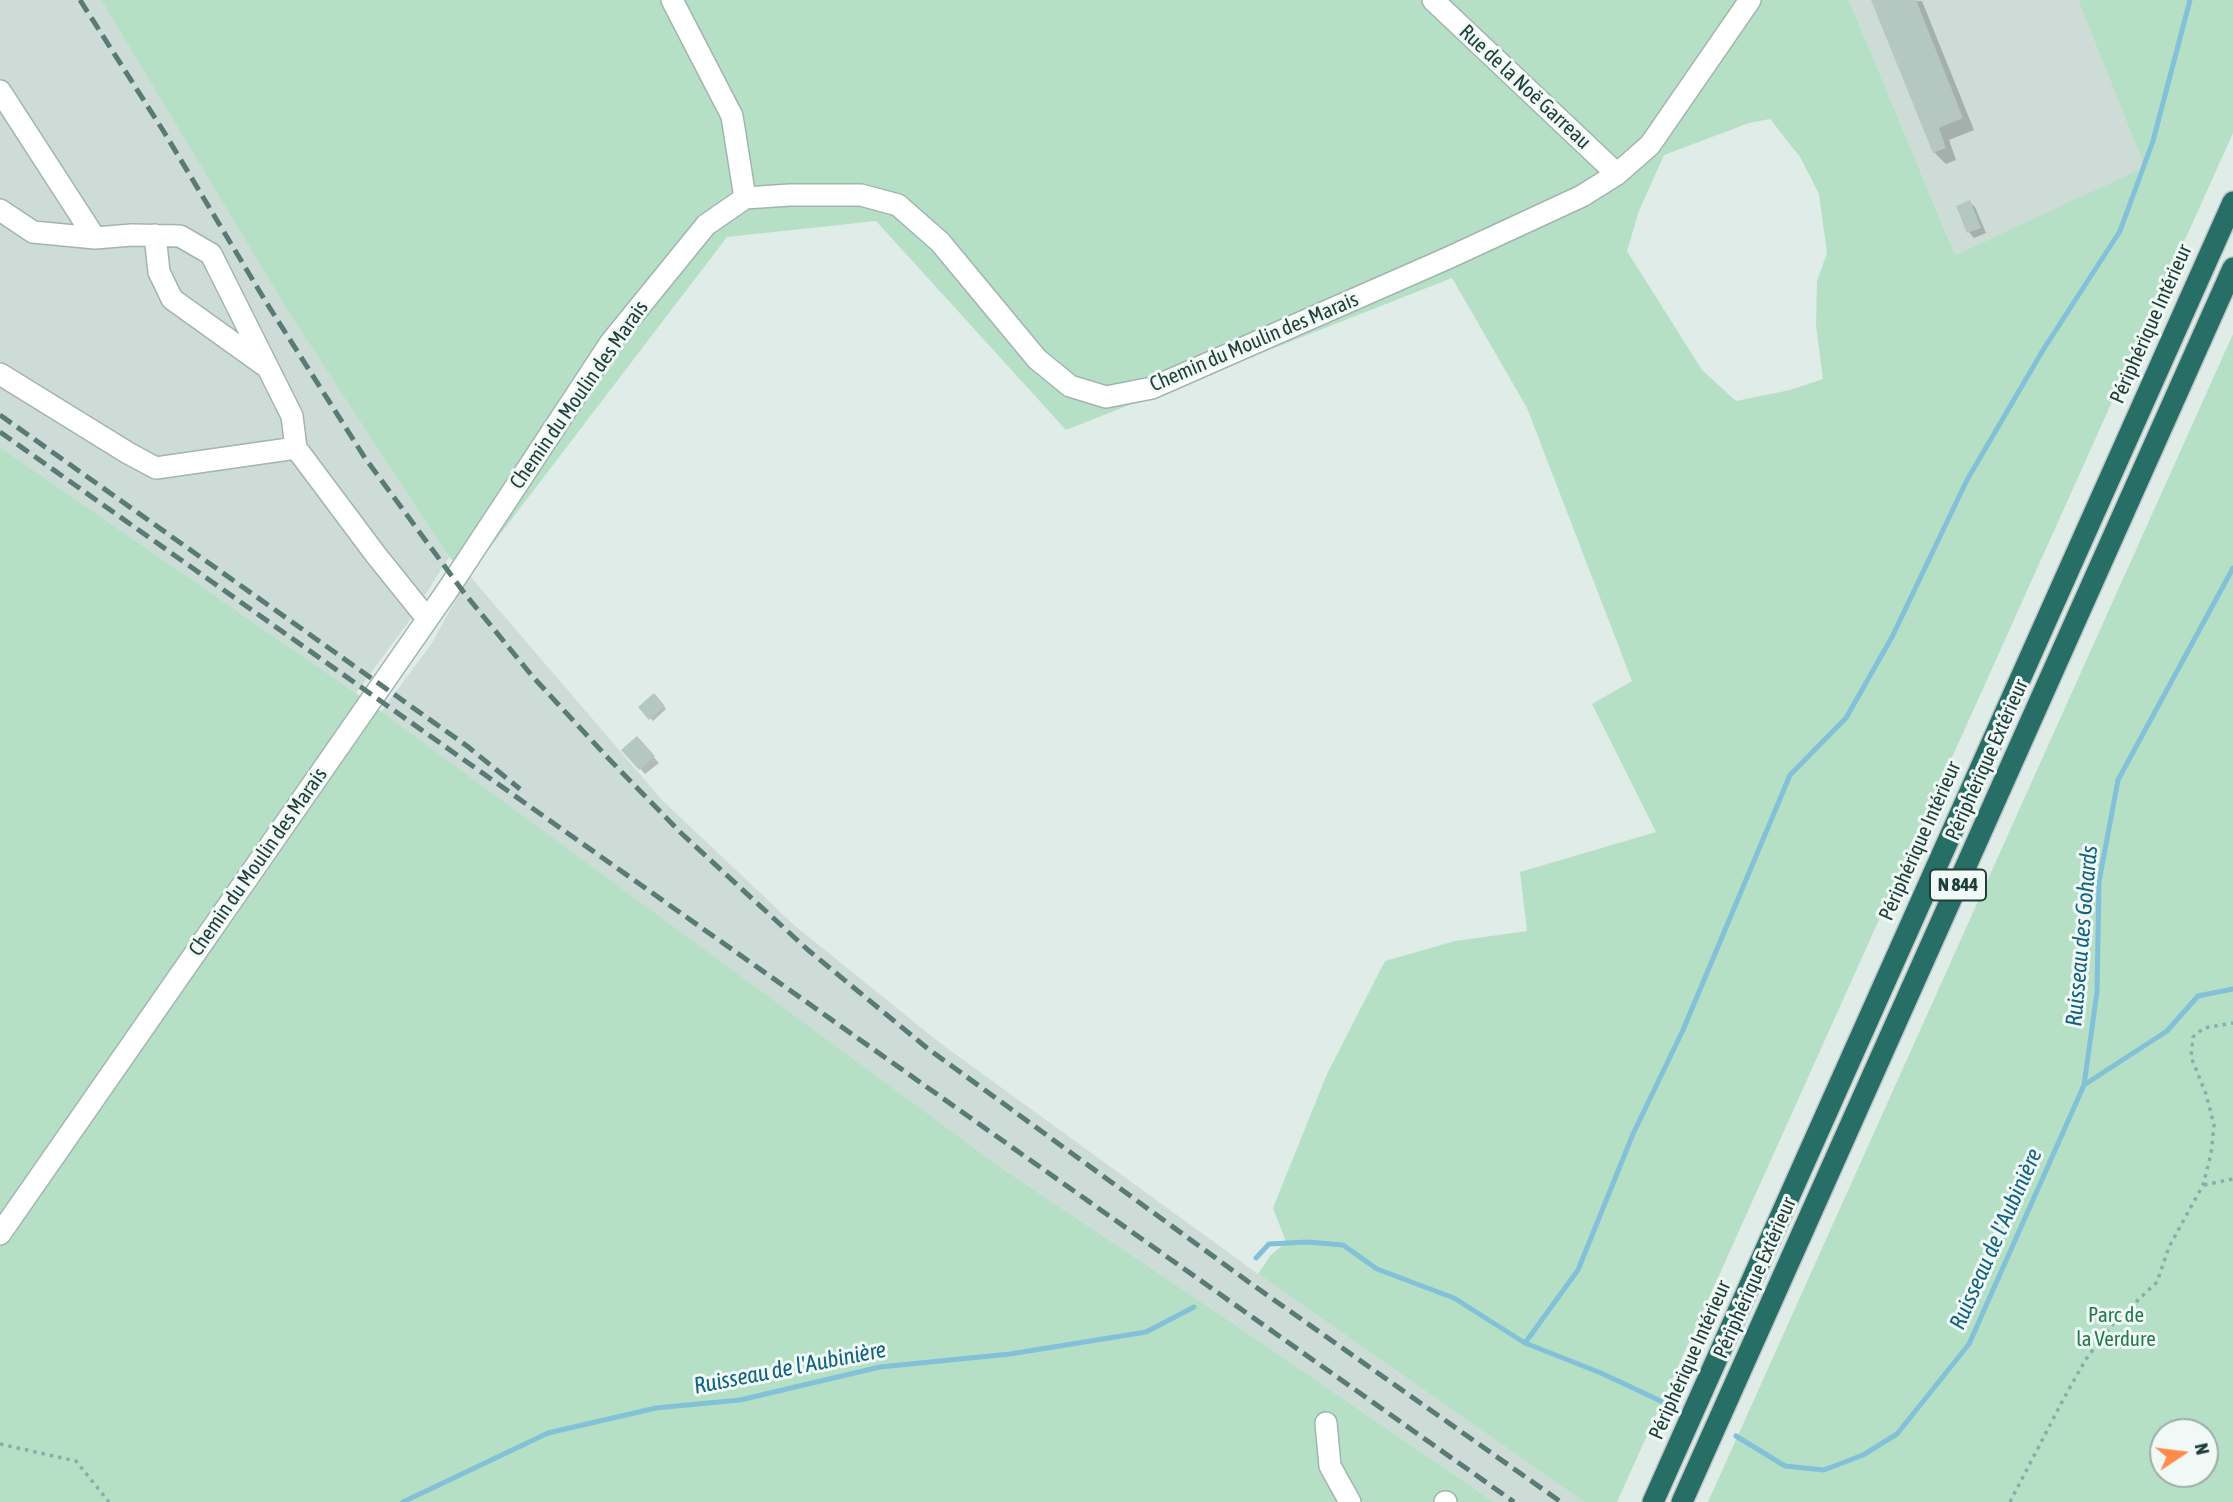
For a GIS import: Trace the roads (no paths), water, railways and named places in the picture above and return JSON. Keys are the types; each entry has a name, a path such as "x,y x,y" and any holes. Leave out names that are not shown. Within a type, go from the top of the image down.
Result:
{"highway":[{"name":"Périphérique Intérieur","path":"1656,1496 2233,202"},
{"name":"Périphérique Extérieur","path":"1682,1502 2233,268"}],"street":[{"path":"672,0 732,116 746,198"},
{"name":"Rue de la Noë Garreau","path":"1433,0 1616,174"},
{"name":"Chemin du Moulin des Marais","path":"0,1234 429,616 611,342 706,225 746,198 860,195 898,205 940,242 1037,359 1070,386 1105,397 1152,388 1582,196 1616,174 1650,145 1750,0"},
{"path":"0,91 95,238"},
{"path":"0,209 33,232 95,238 180,236 211,254 292,416 296,448 376,555 421,611 429,616"},
{"path":"155,235 159,272 172,299 267,367"},
{"path":"0,374 156,468 296,448"},
{"path":"1326,1423 1330,1466 1350,1502"}],"waterway":[{"path":"1525,1343 1578,1270 1633,1134 1683,1030 1790,775 1846,718 1892,637 1967,480 2043,350 2120,231 2153,141 2190,0"},
{"name":"Ruisseau des Gohards","path":"2084,1085 2097,992 2099,882 2118,780 2233,568"},
{"name":"Ruisseau de l'Aubinière","path":"1736,1436 1785,1466 1824,1470 1863,1455 1897,1434 1969,1344 2084,1085 2167,1031 2198,996 2233,989"},
{"name":"Ruisseau de l'Aubinière","path":"1256,1258 1269,1244 1307,1242 1343,1245 1377,1269 1454,1298 1525,1343 1601,1373 1665,1403"},
{"name":"Ruisseau de l'Aubinière","path":"403,1502 548,1433 656,1408 740,1400 880,1367 1010,1354 1146,1332 1194,1307"}],"railway":[{"path":"80,0 365,458 465,594 533,677 681,833 808,950 927,1048 1250,1283 1561,1502"},
{"path":"0,415 467,746 520,789"},
{"path":"0,432 1514,1502"}],"park label":[{"name":"Parc de la Verdure","path":"2116,1327"}]}
